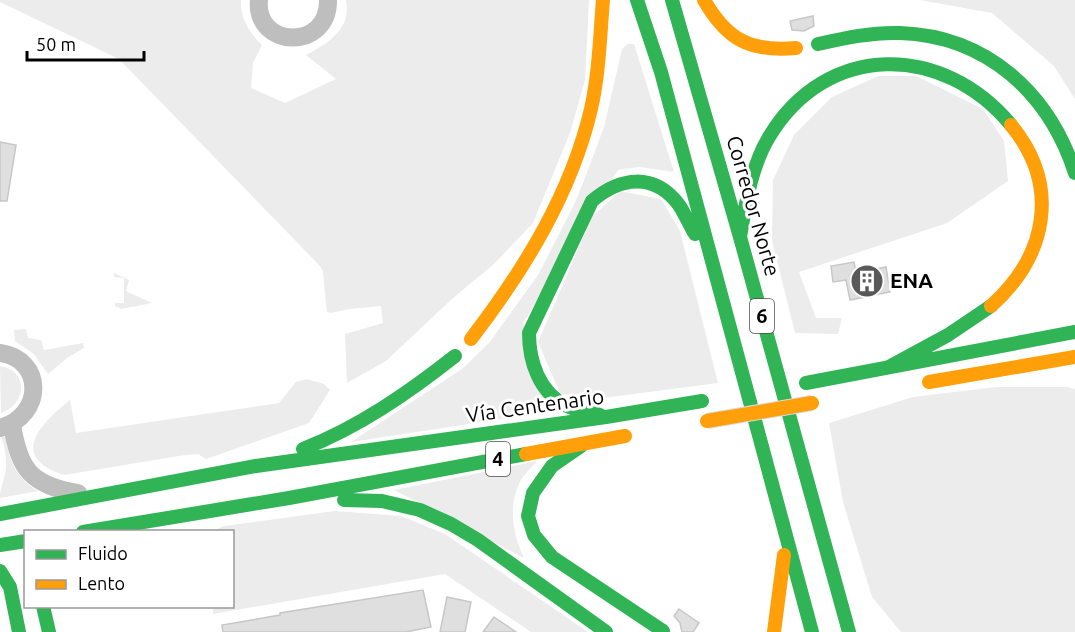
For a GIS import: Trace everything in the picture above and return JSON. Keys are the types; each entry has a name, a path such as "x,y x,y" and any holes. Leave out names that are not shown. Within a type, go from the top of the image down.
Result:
{"main road":[{"path":"471,339 499,303 532,251 555,210 572,169 591,110 599,55 603,0"},
{"name":"6","path":"638,0 661,72 812,632"},
{"name":"Corredor Norte","path":"672,0 849,632"},
{"path":"704,0 713,16 732,38 764,50 796,48"},
{"path":"818,44 856,36 901,33 937,37 975,53 1013,76 1041,105 1063,140 1075,173"},
{"path":"740,237 753,173 761,152 784,116 817,87 835,77 870,65 908,65 930,69 948,76 967,86 990,104 1013,127 1024,142 1038,172 1042,189 1042,206 1040,223 1029,258 1007,290 978,315 938,341 889,367"},
{"path":"606,417 565,406 552,395 538,377 528,349 529,333 592,201 602,191 621,183 639,181 656,186 674,199 714,267"},
{"path":"737,395 1075,332"},
{"path":"256,466 309,447 374,414 415,388 455,356"},
{"path":"918,384 1075,357"},
{"path":"1012,368 1068,372"},
{"name":"Vía Centenario","path":"0,514 256,466 606,417 708,400"},
{"path":"701,422 818,402"},
{"name":"Vía Centenario","path":"89,530 289,498 640,433"},
{"path":"584,443 552,466 533,494 528,516 534,535 552,557 663,631"},
{"path":"289,498 382,501 420,510 451,524 478,540 606,632"},
{"path":"774,632 787,535"},
{"path":"0,545 24,541"},
{"path":"0,571 10,587 23,631"},
{"path":"43,608 49,632"},
{"path":"844,614 860,632"}],"street":[{"path":"259,0 261,17 267,27 275,34 286,38 308,35 318,28 325,19 328,0"},
{"path":"0,353 19,360 28,369 33,381 34,394 30,406 23,417 6,426 21,463 30,474 50,486 95,496"},
{"path":"0,631 23,631"}],"shaded area":[{"path":"0,0 241,0 246,24 262,45 253,63 251,88 285,103 336,79 306,55 330,40 342,27 347,10 346,0 589,0 585,80 570,133 533,223 494,264 453,298 386,361 347,383 345,334 383,323 381,306 327,312 323,272 320,266 119,59"},
{"path":"920,0 1075,0 1075,99 1054,66 992,13"},
{"path":"628,44 634,44 674,172 639,167 618,170 523,323 560,410 351,442 462,369 489,343 538,275 574,205 588,170 604,127 622,49"},
{"path":"878,76 916,76 983,109 1004,141 1008,181 947,223 799,272 816,318 842,318 838,334 795,333 772,241 773,180 794,135 832,97"},
{"path":"620,191 661,199 680,231 718,383 588,400 560,393 538,342 592,217"},
{"path":"114,273 129,280 126,291 152,303 121,309 115,306 115,303 124,303 124,278 114,277"},
{"path":"26,329 28,338 41,340 44,350 83,343 84,348 67,358 48,374 34,354 15,341 14,330"},
{"path":"0,366 16,374 21,388 16,403 1,413"},
{"path":"307,379 324,384 330,390 309,423 206,459 198,454 185,455 64,475 47,468 37,459 33,450 40,430 70,400 76,433 279,403 296,382"},
{"path":"996,387 1075,389 1075,632 901,632 872,597 843,502 829,423 913,397"},
{"path":"1,437 7,437 11,461 15,468 31,487 38,491 0,498 6,462"},
{"path":"537,461 521,481 514,502 513,521 524,558 394,490"},
{"path":"335,511 401,516 445,534 588,632 531,632 445,574 213,614 213,608 234,608 234,530 215,530 224,526"}],"building":[{"path":"813,16 814,26 804,31 792,30 790,21"},
{"path":"0,142 16,145 7,201 0,201"},
{"name":"ENA","path":"854,262 856,273 886,267 890,292 850,300 846,280 833,282 831,266"},
{"path":"423,590 431,627 406,632 223,632 222,625 280,615 280,613"},
{"path":"447,597 471,602 465,632 440,632"},
{"path":"679,609 699,623 693,632 682,632 680,623 674,616"},
{"path":"494,617 516,632 483,632"}],"traffic: fast":[{"path":"637,0 661,72 812,632"},
{"path":"672,0 849,632"},
{"path":"818,44 869,34 900,33 931,37 960,45 987,58 1010,74 1031,94 1049,118 1064,144 1075,173"},
{"path":"740,237 753,173 769,137 793,106 822,83 853,69 886,64 920,67 953,79 983,98 1011,125"},
{"path":"600,415 571,408 549,393 538,375 529,344 529,333 592,201 625,183 648,183 669,194 679,205 695,234"},
{"path":"889,367 948,335 991,306"},
{"path":"806,383 1075,332"},
{"path":"303,449 363,420 455,356"},
{"path":"0,514 256,466 606,417 702,401"},
{"path":"581,446 552,466 533,493 528,516 534,535 552,557 663,631"},
{"path":"95,530 289,498 526,454"},
{"path":"344,500 382,501 420,510 451,524 478,540 606,632"},
{"path":"0,545 24,541"},
{"path":"0,571 10,587 19,632"},
{"path":"43,608 49,632"}],"traffic: slow":[{"path":"471,339 527,258 558,201 571,171 594,96 603,0"},
{"path":"704,0 722,25 741,40 765,48 796,48"},
{"path":"991,306 1010,286 1025,265 1035,243 1041,220 1041,196 1037,172 1027,148 1011,125"},
{"path":"929,382 1075,357"},
{"path":"707,421 812,403"},
{"path":"526,454 625,436"},
{"path":"774,632 784,555"}],"place":[{"name":"ENA","path":"867,281"}]}
